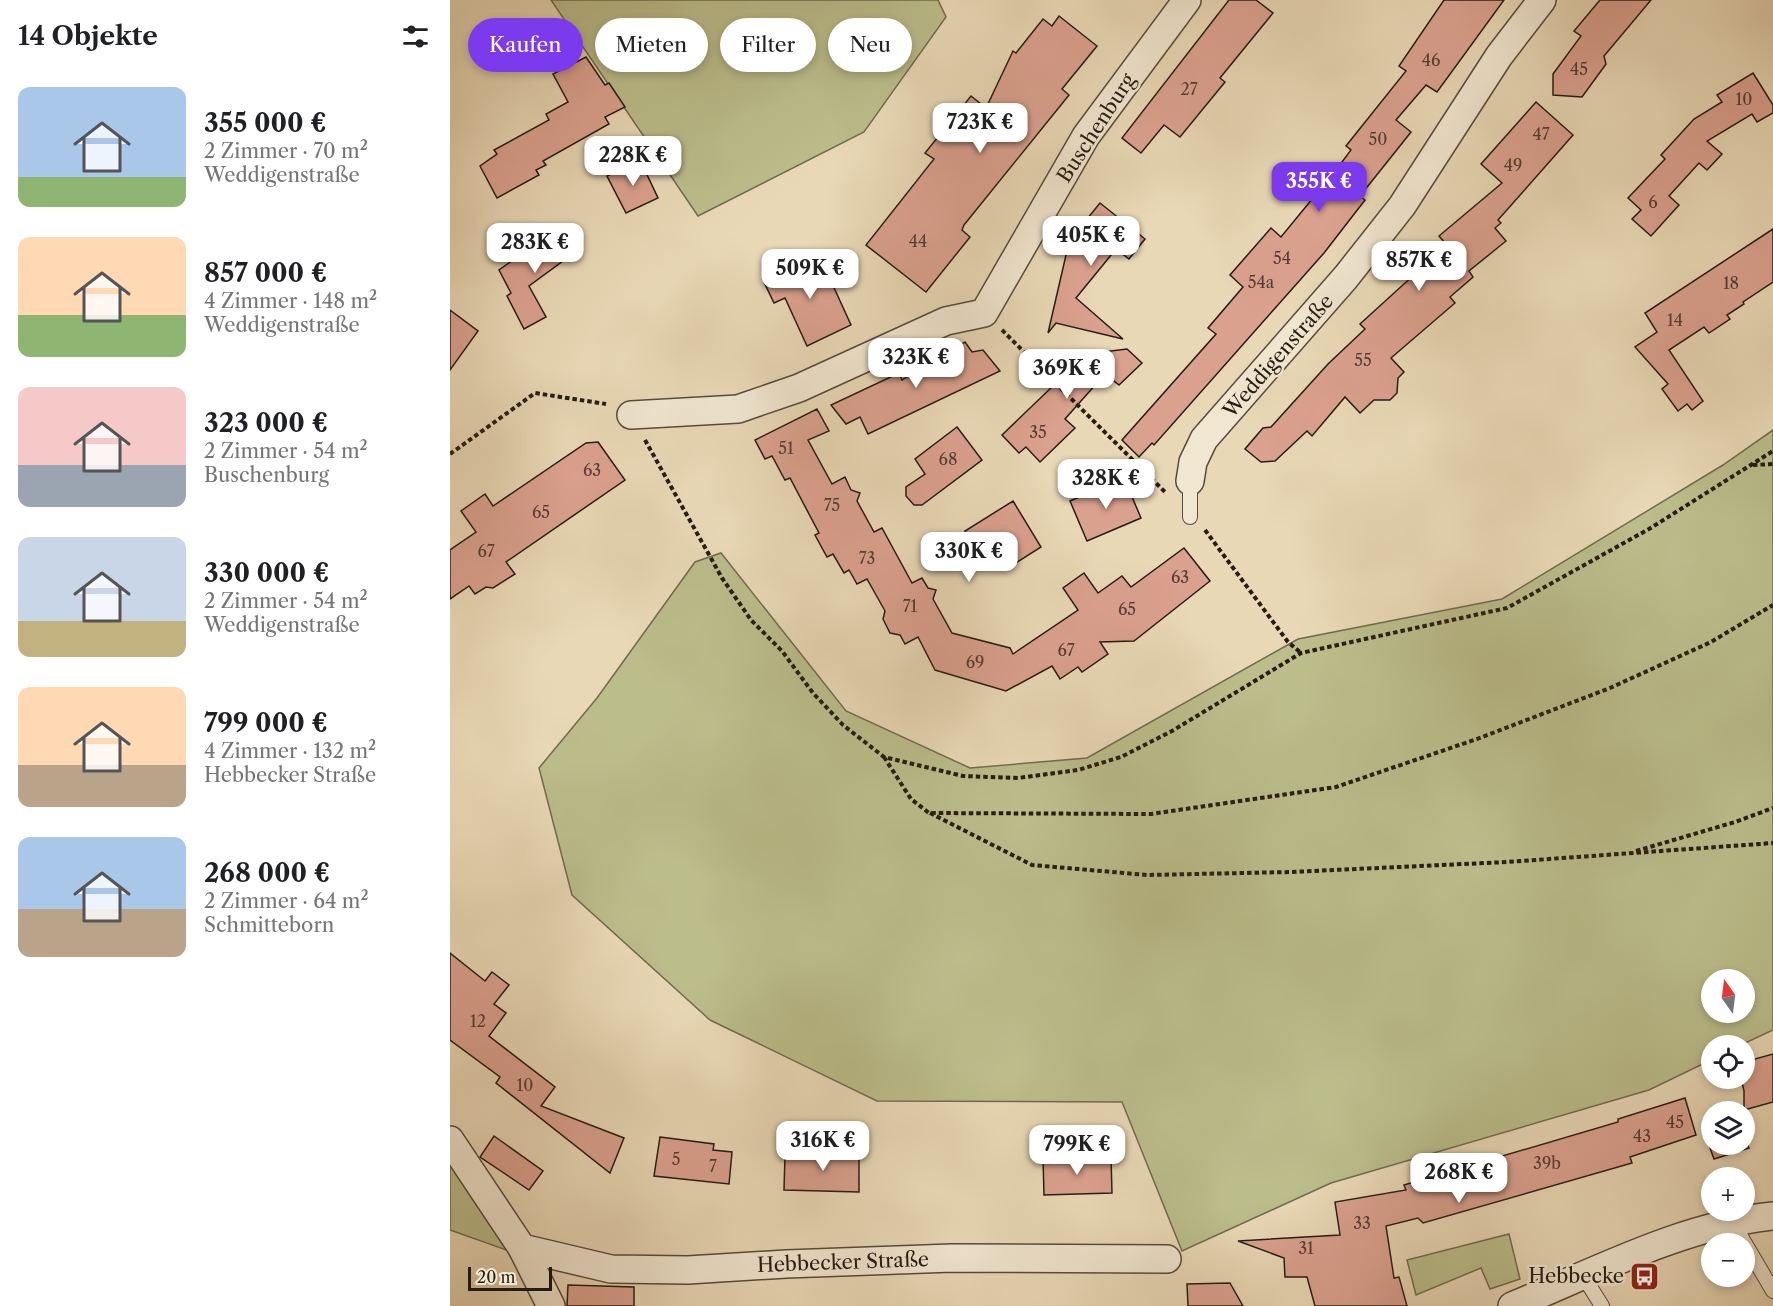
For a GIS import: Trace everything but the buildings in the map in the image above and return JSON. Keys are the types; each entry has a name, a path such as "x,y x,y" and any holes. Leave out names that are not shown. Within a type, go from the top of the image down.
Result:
{"street":[{"name":"Buschenburg","path":"984,313 1086,136 1187,0"},
{"name":"Weddigenstraße","path":"1190,481 1192,462 1204,439 1346,277 1402,206 1499,56 1542,0"},
{"path":"631,415 738,409 799,388 946,321 984,313"},
{"path":"450,1140 522,1248 551,1306"},
{"path":"1512,1306 1702,1229 1773,1216"},
{"name":"Hebbecker Straße","path":"522,1248 611,1269 688,1270 952,1258 1167,1259"}],"lane":[{"path":"1190,481 1190,517"},
{"path":"1733,1223 1773,1290"},
{"path":"1584,1277 1602,1306"}],"path":[{"path":"984,313 1204,530 1288,642 1301,653"},
{"path":"450,454 535,393 608,404 631,415 722,578 751,620 782,651 813,693 843,725 884,758 910,799 929,813 1032,865 1147,875 1291,872 1773,843"},
{"path":"884,758 963,776 1018,778 1078,770 1121,757 1301,653 1507,608 1649,529 1773,451"},
{"path":"1753,465 1773,464"},
{"path":"929,813 1151,814 1336,787 1477,739 1610,688 1711,642 1773,605"},
{"path":"1628,853 1736,822 1773,808"}],"green space":[{"path":"551,0 938,0 946,17 912,65 912,18 828,18 828,72 907,72 864,132 698,216 600,72 708,72 708,18 595,18 595,65 583,47 583,18 563,18"},
{"path":"1773,430 1773,1030 1755,1038 1755,1035 1701,1035 1701,1065 1649,1090 1331,1183 1182,1251 1122,1102 877,1101 710,1020 572,895 539,768 597,698 695,562 721,553 846,711 970,768 1087,758 1298,639 1502,599 1723,465"},
{"path":"450,1157 515,1253 450,1230"},
{"path":"1509,1234 1520,1279 1490,1289 1481,1268 1416,1295 1407,1260"}],"place":[{"name":"Hebbecke","path":"1645,1276"}]}
